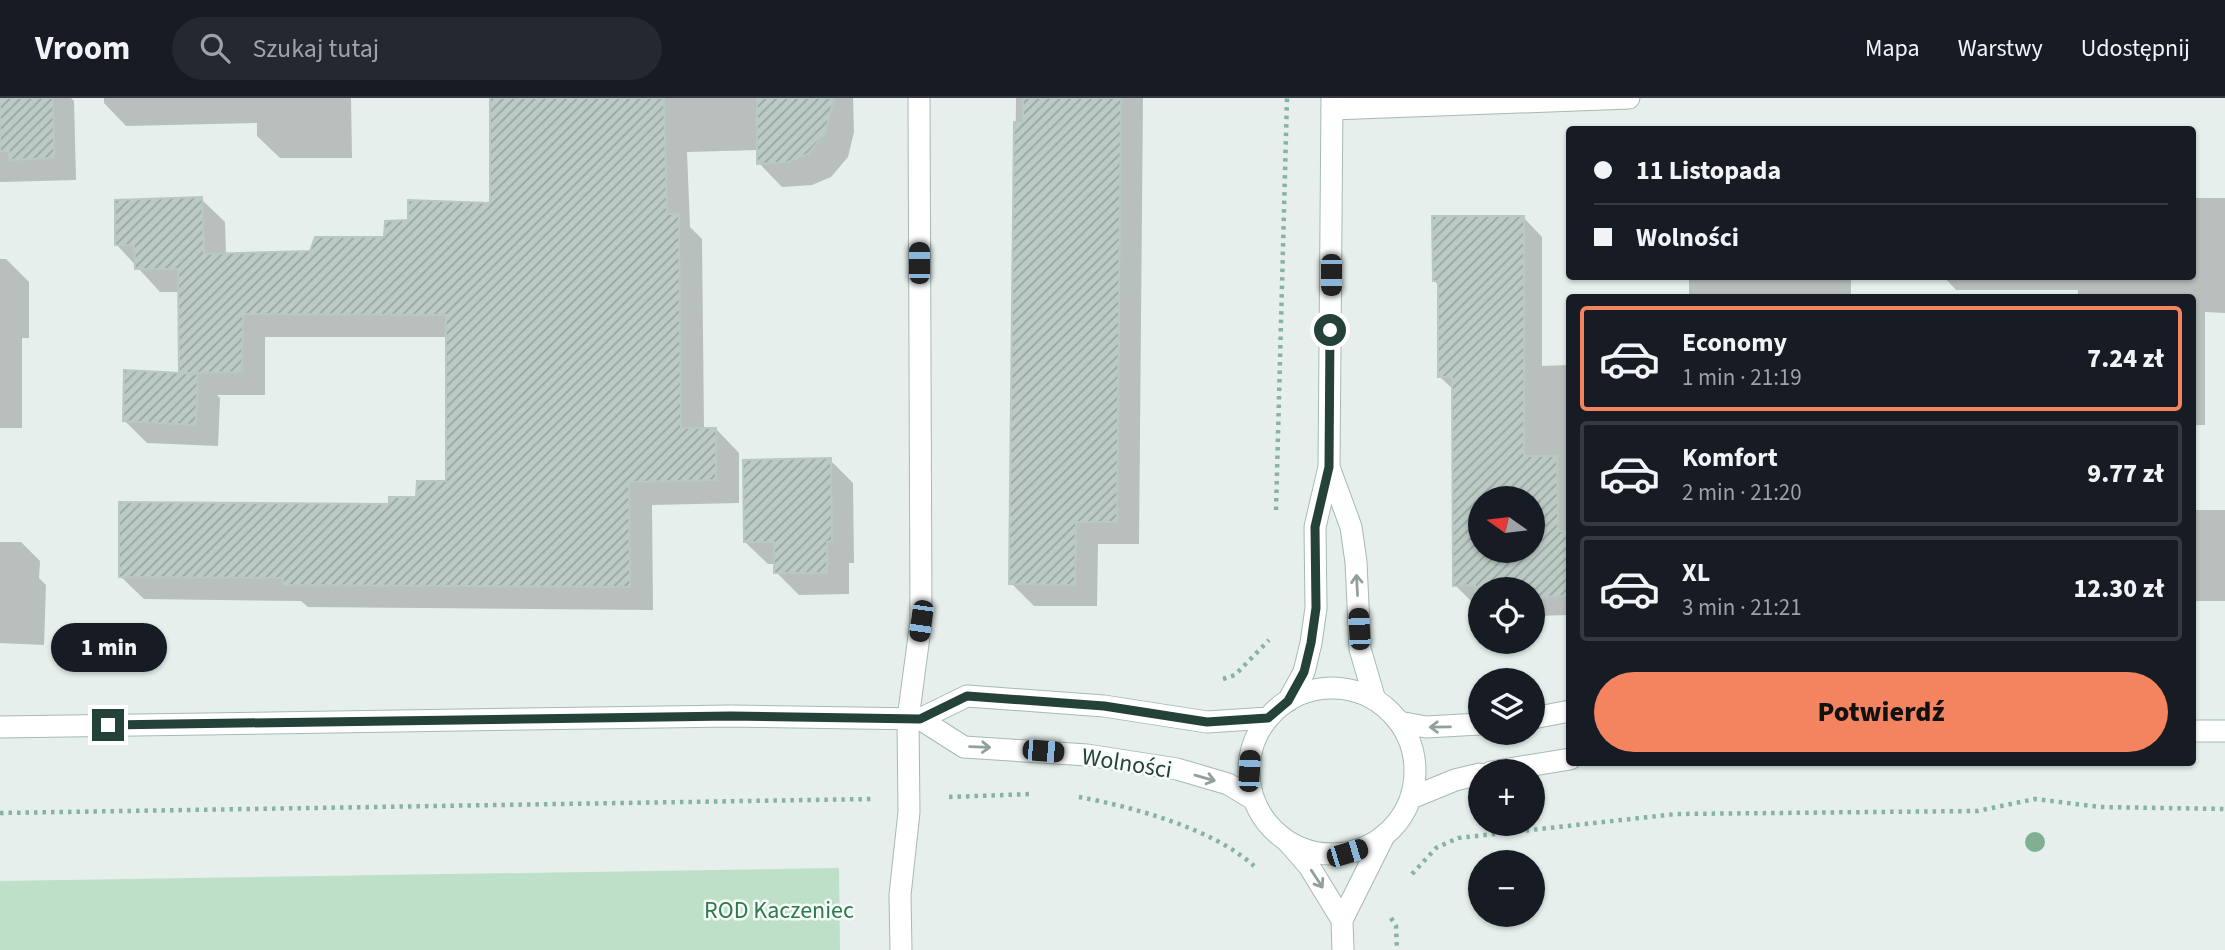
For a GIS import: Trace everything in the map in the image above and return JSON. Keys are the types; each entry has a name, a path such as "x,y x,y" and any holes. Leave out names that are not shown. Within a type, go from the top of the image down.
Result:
{"street":[{"path":"901,950 900,895 921,621 919,98"},
{"path":"1288,701 1304,672 1311,643 1316,608 1315,527 1329,467 1332,104 1629,98"},
{"path":"1329,467 1351,527 1356,562 1360,649 1375,700"},
{"path":"1316,689 1347,689 1375,700 1399,722 1414,758 1415,782 1411,797 1396,825 1366,847 1327,854 1306,851 1288,842 1273,831 1253,799 1250,757 1259,730 1268,718 1288,701 1316,689"},
{"path":"0,727 731,716 914,719 967,696 1091,705 1207,722 1268,718"},
{"path":"1545,716 1566,712"},
{"name":"Wolności","path":"914,719 964,747 1087,755 1167,768 1228,785 1253,799"},
{"path":"1399,722 1426,727 1468,725"},
{"path":"2196,731 2225,731"},
{"path":"1545,762 1566,759"},
{"path":"1411,797 1468,777"},
{"path":"1343,950 1342,922 1384,836"},
{"path":"1288,842 1309,866 1342,922"}],"path":[{"path":"1276,511 1287,98"},
{"path":"0,813 908,799 1037,794"},
{"path":"1070,797 1137,812 1219,841 1239,852 1255,867"},
{"path":"1405,884 1436,848 1458,838 1676,814 1965,811 2035,799 2100,807 2225,809"},
{"path":"1342,922 1381,924 1391,918 1394,911"},
{"path":"1391,918 1396,926 1396,950"}],"green space":[{"name":"ROD Kaczeniec","path":"839,868 840,950 0,950 0,881"}],"building":[{"path":"0,98 53,98 54,158 9,160 9,151 0,151"},
{"path":"490,98 664,98 667,214 679,214 681,428 716,428 716,480 629,482 630,587 283,585 283,578 119,577 119,502 389,504 389,497 416,497 417,481 446,481 446,315 243,314 242,372 179,373 178,269 135,269 134,245 115,245 115,200 202,197 204,254 310,251 315,237 384,237 385,221 408,220 408,200 490,203"},
{"path":"757,98 834,98 825,133 808,154 788,162 757,164"},
{"path":"1023,98 1121,98 1117,522 1076,522 1075,585 1009,584 1014,122 1023,122"},
{"path":"1432,216 1524,216 1524,456 1557,456 1558,531 1566,531 1566,596 1545,597 1545,577 1468,577 1468,585 1453,586 1452,377 1438,377 1438,281 1433,281"},
{"path":"124,370 198,374 196,425 123,421"},
{"path":"831,458 832,541 827,542 827,573 774,573 774,542 744,542 743,460"}],"route":[{"path":"108,725 731,716 920,719 967,696 1104,706 1207,722 1268,718 1288,701 1304,672 1311,643 1316,608 1315,527 1329,467 1330,330"}]}
